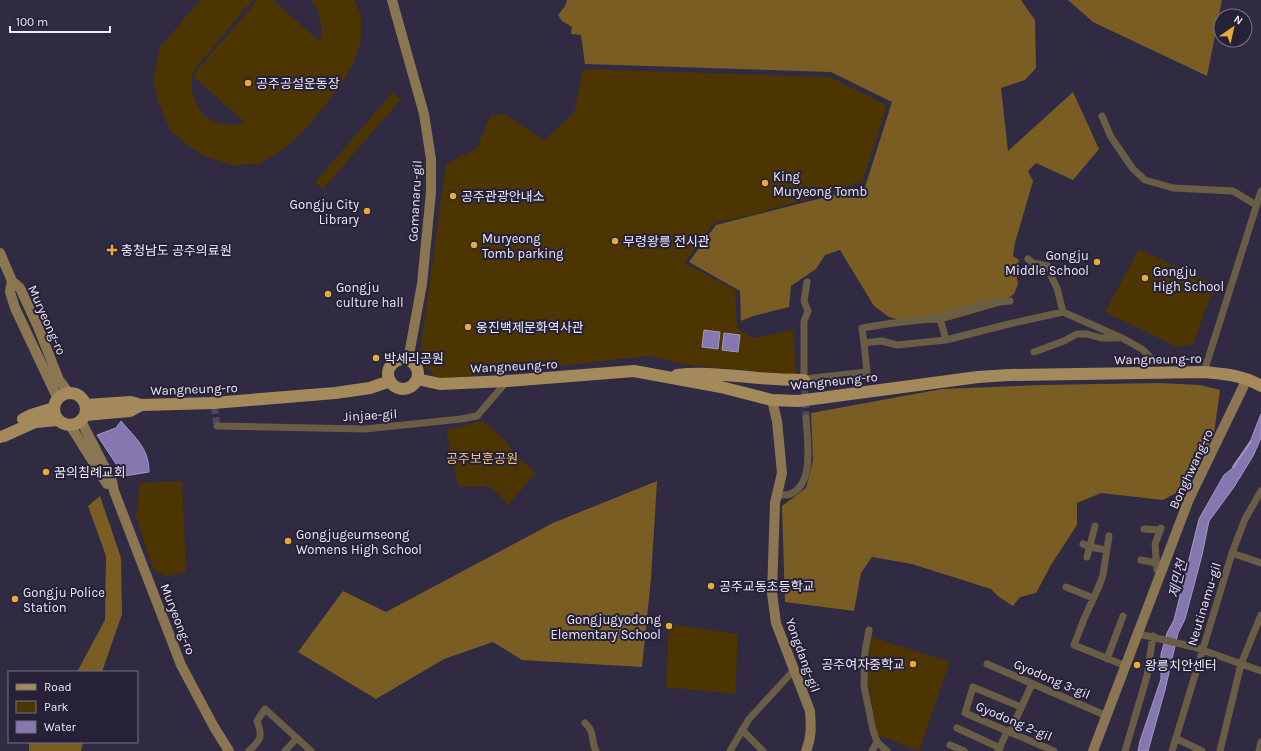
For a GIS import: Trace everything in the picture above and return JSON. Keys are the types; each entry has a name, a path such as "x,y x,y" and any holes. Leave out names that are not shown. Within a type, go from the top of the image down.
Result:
{"main road":[{"name":"Gomanaru-gil","path":"392,0 424,114 431,159 431,192 422,284 408,360"},
{"name":"Muryeong-ro","path":"0,253 12,281 20,288 38,327 59,380 69,393"},
{"name":"Muryeong-ro","path":"12,281 10,292 15,308 57,409"},
{"path":"398,359 408,360 412,362 417,370 417,379 410,387 405,388 395,386 390,381 388,374 391,365 398,359"},
{"name":"Wangneung-ro","path":"417,379 440,384 634,372 721,387 772,400 798,401 978,377 1009,375 1204,372 1227,374 1254,382"},
{"path":"663,377 688,374 717,374 778,380 804,380"},
{"name":"Wangneung-ro","path":"81,417 131,402 141,405 213,403 335,394 370,388 390,381"},
{"name":"Bonghwang-ro","path":"1093,751 1139,634 1159,567 1190,499 1254,382"},
{"path":"0,437 35,422 57,409 61,396 73,393 81,397 81,417 65,425 57,409"},
{"name":"Yongdang-gil","path":"772,400 777,421 782,473 775,503 772,593 776,623 810,711 810,741 806,751"},
{"path":"0,433 1,430 31,415 57,409"},
{"name":"Muryeong-ro","path":"81,417 112,481 114,491 182,665 214,727 229,751"}],"street":[{"path":"1102,116 1111,137 1133,169 1146,180 1173,188 1233,191 1256,205"},
{"path":"1204,372 1261,191"},
{"path":"1028,259 1033,263 1048,266 1057,288 1063,312"},
{"path":"808,282 804,301 808,311 804,321 804,380 867,372 862,328 893,322 940,318 960,311 997,302 1010,301"},
{"path":"864,343 882,342 897,345 946,340 1063,312 1122,338 1142,349 1152,358"},
{"path":"940,318 946,340"},
{"path":"1034,352 1064,342 1077,334 1087,334 1101,338 1122,338"},
{"name":"Jinjae-gil","path":"218,426 365,429 461,419 477,416 507,381"},
{"path":"777,494 786,495 796,490 803,482 807,470 808,450 806,418"},
{"name":"Neutinamu-gil","path":"1172,751 1177,739 1232,553 1245,519 1261,491"},
{"path":"1087,557 1087,546 1095,526"},
{"name":"Bonghwang-ro","path":"1144,529 1161,529 1155,544 1159,567"},
{"path":"1109,536 1103,576 1074,645 1126,666"},
{"path":"1087,546 1106,550"},
{"path":"1232,553 1261,563"},
{"path":"1141,560 1159,567"},
{"path":"1066,587 1093,598"},
{"path":"1220,751 1241,664 1261,615"},
{"path":"1107,659 1123,616"},
{"path":"869,630 865,652 864,686 877,742 887,751"},
{"path":"1139,634 1153,636 1194,647 1261,672"},
{"path":"1125,751 1147,676 1153,636"},
{"name":"Gyodong 3-gil","path":"988,664 1106,716"},
{"path":"730,751 749,719 794,670"},
{"path":"957,728 999,749 1032,684"},
{"name":"Gyodong 2-gil","path":"1021,707 973,687 965,713 1007,734 1054,751"},
{"path":"249,751 260,740 261,732 257,721 265,709 311,751"},
{"path":"585,723 590,728 593,746 596,751"},
{"path":"742,730 763,751"},
{"path":"285,751 297,738"},
{"path":"1177,739 1202,751"},
{"path":"872,751 877,742"},
{"path":"1259,751 1261,742"},
{"path":"950,745 964,751"}],"green space":[{"name":"공주공설운동장","path":"200,0 254,0 246,7 198,64 192,81 193,93 197,105 204,115 212,121 218,123 234,124 245,123 194,77 197,70 258,0 273,0 320,42 321,31 319,14 311,0 355,0 361,17 361,42 353,65 340,86 307,127 285,148 259,164 232,165 204,156 187,145 170,130 158,102 153,80 160,47"},
{"path":"583,69 830,77 887,105 862,182 759,213 714,223 684,263 735,290 737,328 752,338 793,330 796,375 688,365 650,356 438,379 419,360 446,164 477,148 490,116 505,114 544,140 574,113"},
{"path":"393,92 401,99 323,189 315,182"},
{"path":"1139,249 1215,285 1193,344 1177,347 1105,312"},
{"name":"공주보훈공원","path":"483,421 505,440 517,457 536,473 508,505 491,487 458,486 446,430"},
{"path":"182,481 186,572 167,576 154,571 136,517 140,483"},
{"path":"675,625 738,634 735,694 666,687 669,626"},
{"path":"871,637 950,662 919,751 878,735 868,683"}],"shaded area":[{"path":"567,0 1021,0 1035,20 1036,68 1025,80 1001,88 1008,151 1073,92 1099,149 1073,180 1036,163 1028,171 1033,181 1015,243 1013,256 1019,260 1016,272 1018,284 1014,294 995,307 939,323 904,321 889,317 874,306 840,250 825,255 816,269 791,286 789,307 753,316 741,321 740,291 689,262 716,225 865,187 892,102 831,72 585,64 581,35 571,34 572,27 562,21 558,15 565,6"},
{"path":"1068,0 1222,0 1220,8 1213,8 1213,46 1207,76 1093,22"},
{"path":"1159,383 1200,385 1220,390 1214,434 1189,486 1163,500 1101,493 1077,503 1077,525 1051,565 1036,593 1020,597 1013,606 999,597 991,589 912,564 872,557 861,573 854,611 785,602 782,506 806,488 813,460 811,413 942,389 1041,385"},
{"path":"657,481 651,578 642,667 522,660 493,642 444,659 376,699 298,652 343,591 386,612 553,523"},
{"path":"100,496 121,558 122,614 102,671 78,671 105,620 106,556 88,506"},
{"path":"29,743 83,743 81,751 29,751"}],"water":[{"path":"704,330 720,332 718,349 702,347"},
{"path":"724,333 740,335 738,352 722,350"},
{"name":"제민천","path":"1261,414 1261,438 1253,456 1234,487 1209,521 1202,555 1185,619 1178,633 1165,690 1148,751 1138,751 1161,679 1161,654 1167,633 1174,620 1199,519 1224,475 1234,467 1250,442"},
{"path":"121,421 144,450 147,456 149,472 124,476 97,435 116,428"}],"waterway":[{"name":"제민천","path":"1233,467 1251,441"}],"tunnel":[{"path":"804,380 806,418"},
{"path":"212,386 217,426"}],"place":[{"name":"공주공설운동장","path":"248,83"},
{"name":"King Muryeong Tomb","path":"765,183"},
{"name":"공주관광안내소","path":"453,196"},
{"name":"Gongju City Library","path":"367,211"},
{"name":"무령왕릉 전시관","path":"615,241"},
{"name":"Muryeong Tomb parking","path":"474,245"},
{"name":"충청남도 공주의료원","path":"112,250"},
{"name":"Gongju Middle School","path":"1097,262"},
{"name":"Gongju High School","path":"1145,278"},
{"name":"Gongju culture hall","path":"328,294"},
{"name":"웅진백제문화역사관","path":"468,327"},
{"name":"박세리공원","path":"376,358"},
{"name":"꿈의침례교회","path":"46,472"},
{"name":"Gongjugeumseong Womens High School","path":"288,541"},
{"name":"공주교동초등학교","path":"711,586"},
{"name":"Gongju Police Station","path":"15,599"},
{"name":"Gongjugyodong Elementary School","path":"669,626"},
{"name":"공주여자중학교","path":"913,664"},
{"name":"왕릉치안센터","path":"1137,665"}]}
